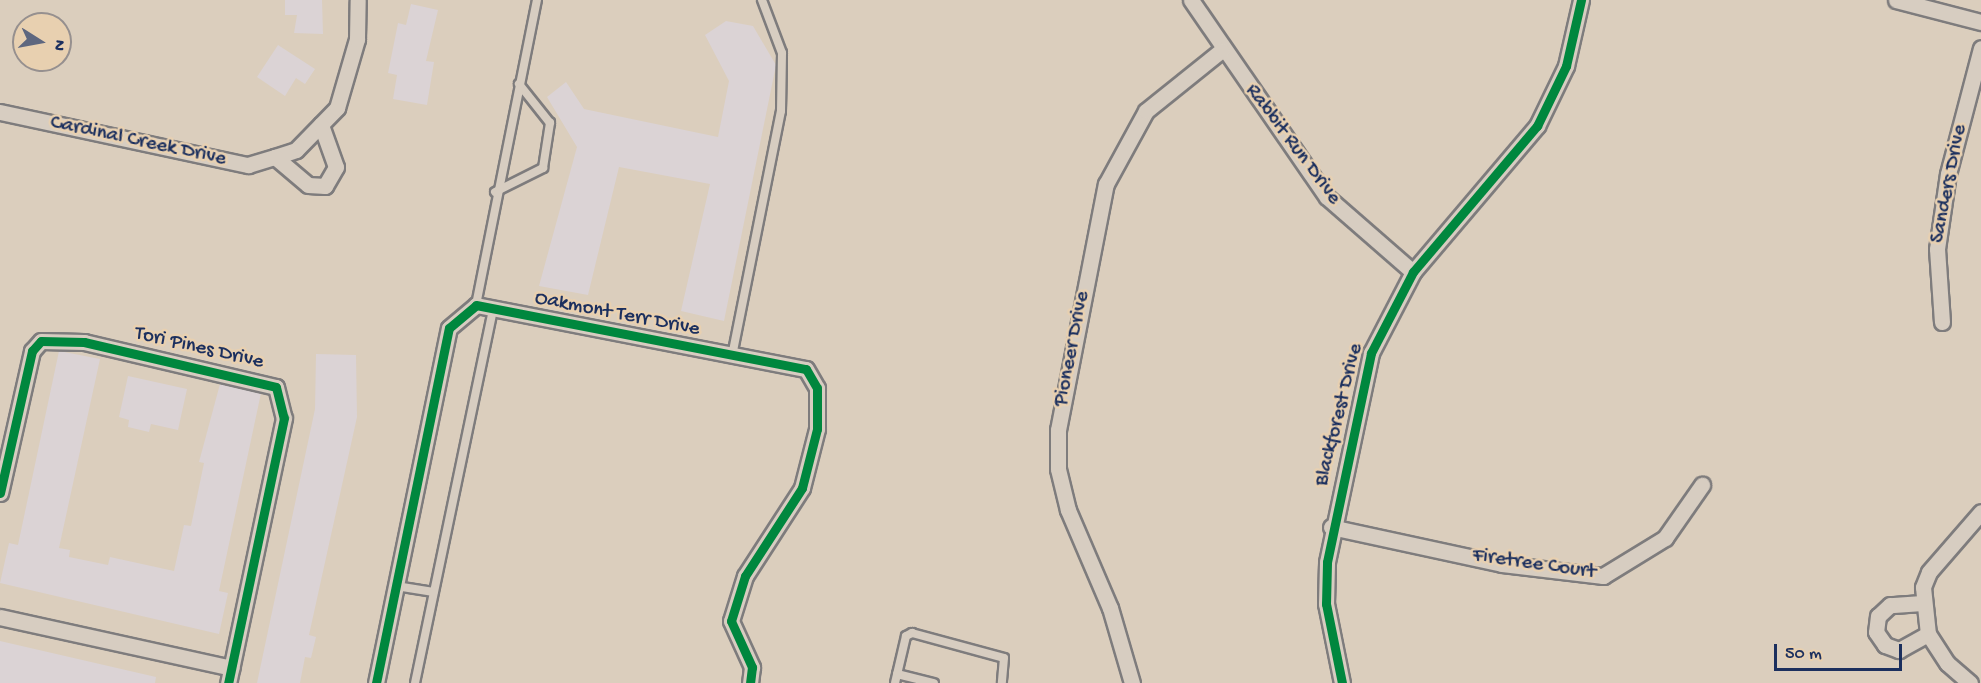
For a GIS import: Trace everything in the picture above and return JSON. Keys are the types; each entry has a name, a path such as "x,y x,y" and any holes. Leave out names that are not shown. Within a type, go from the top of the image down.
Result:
{"street":[{"name":"Cardinal Creek Drive","path":"0,112 248,165 275,157 296,150 337,108 350,78 358,0"},
{"name":"Rabbit Run Drive","path":"1191,0 1222,50 1327,196 1413,272"},
{"name":"Blackforest Drive","path":"1342,683 1326,604 1331,527 1371,353 1413,272 1537,126 1566,66 1581,0"},
{"path":"1899,0 1981,22"},
{"name":"Sanders Drive","path":"1942,322 1938,238 1948,174 1981,48"},
{"name":"Pioneer Drive","path":"1132,683 1110,608 1068,510 1058,469 1058,430 1106,184 1146,111 1222,50"},
{"path":"275,157 308,185 325,186 336,167 321,125"},
{"path":"376,683 449,328 476,305"},
{"name":"Oakmont Terr Drive","path":"476,305 806,369 817,388 817,429 802,488 745,576 731,621 752,667 750,683"},
{"name":"Tori Pines Drive","path":"0,493 32,351 42,341 84,342 276,387 284,418 229,675 0,617"},
{"name":"Firetree Court","path":"1331,527 1502,564 1604,576 1665,538 1702,485"},
{"path":"1970,683 1947,663 1928,634 1922,603 1929,572 1981,512"},
{"path":"1922,603 1890,605 1878,616 1876,632 1885,645 1899,650 1928,634"}],"lane":[{"path":"476,305 495,192 537,0"},
{"path":"732,356 781,111 782,53 762,0"},
{"path":"495,192 543,168 550,123 519,84"},
{"path":"415,683 493,309"},
{"path":"396,586 434,592"},
{"path":"934,683 896,679 906,636 912,633 1004,658 1002,683"}],"building":[{"path":"285,0 322,0 323,34 294,33 297,15 285,15"},
{"path":"411,4 438,10 426,61 434,62 427,105 393,99 397,75 388,73 398,23 406,25"},
{"path":"726,21 753,26 776,65 724,321 681,311 710,184 619,167 588,295 539,286 577,147 547,97 566,82 584,109 718,137 729,81 705,35"},
{"path":"278,45 315,69 305,84 296,78 285,96 257,77"},
{"path":"59,351 100,359 59,548 70,550 69,557 108,565 110,557 174,571 184,525 191,526 204,463 199,462 220,384 261,393 219,591 228,593 219,634 0,583 9,543 18,545"},
{"path":"316,354 356,355 357,417 309,635 316,637 311,658 305,657 300,683 257,683 315,409"},
{"path":"128,376 187,389 178,430 151,424 149,432 128,427 129,420 119,417"},
{"path":"0,641 156,677 155,683 0,683"}],"cycle path":[{"path":"1342,683 1326,604 1327,562 1371,353 1413,272 1537,126 1566,66 1581,0"},
{"path":"376,683 449,328 476,305 806,369 817,388 817,429 802,488 745,576 731,621 752,667 750,683"},
{"path":"0,493 32,351 41,341 84,342 276,387 284,418 228,683"}]}
